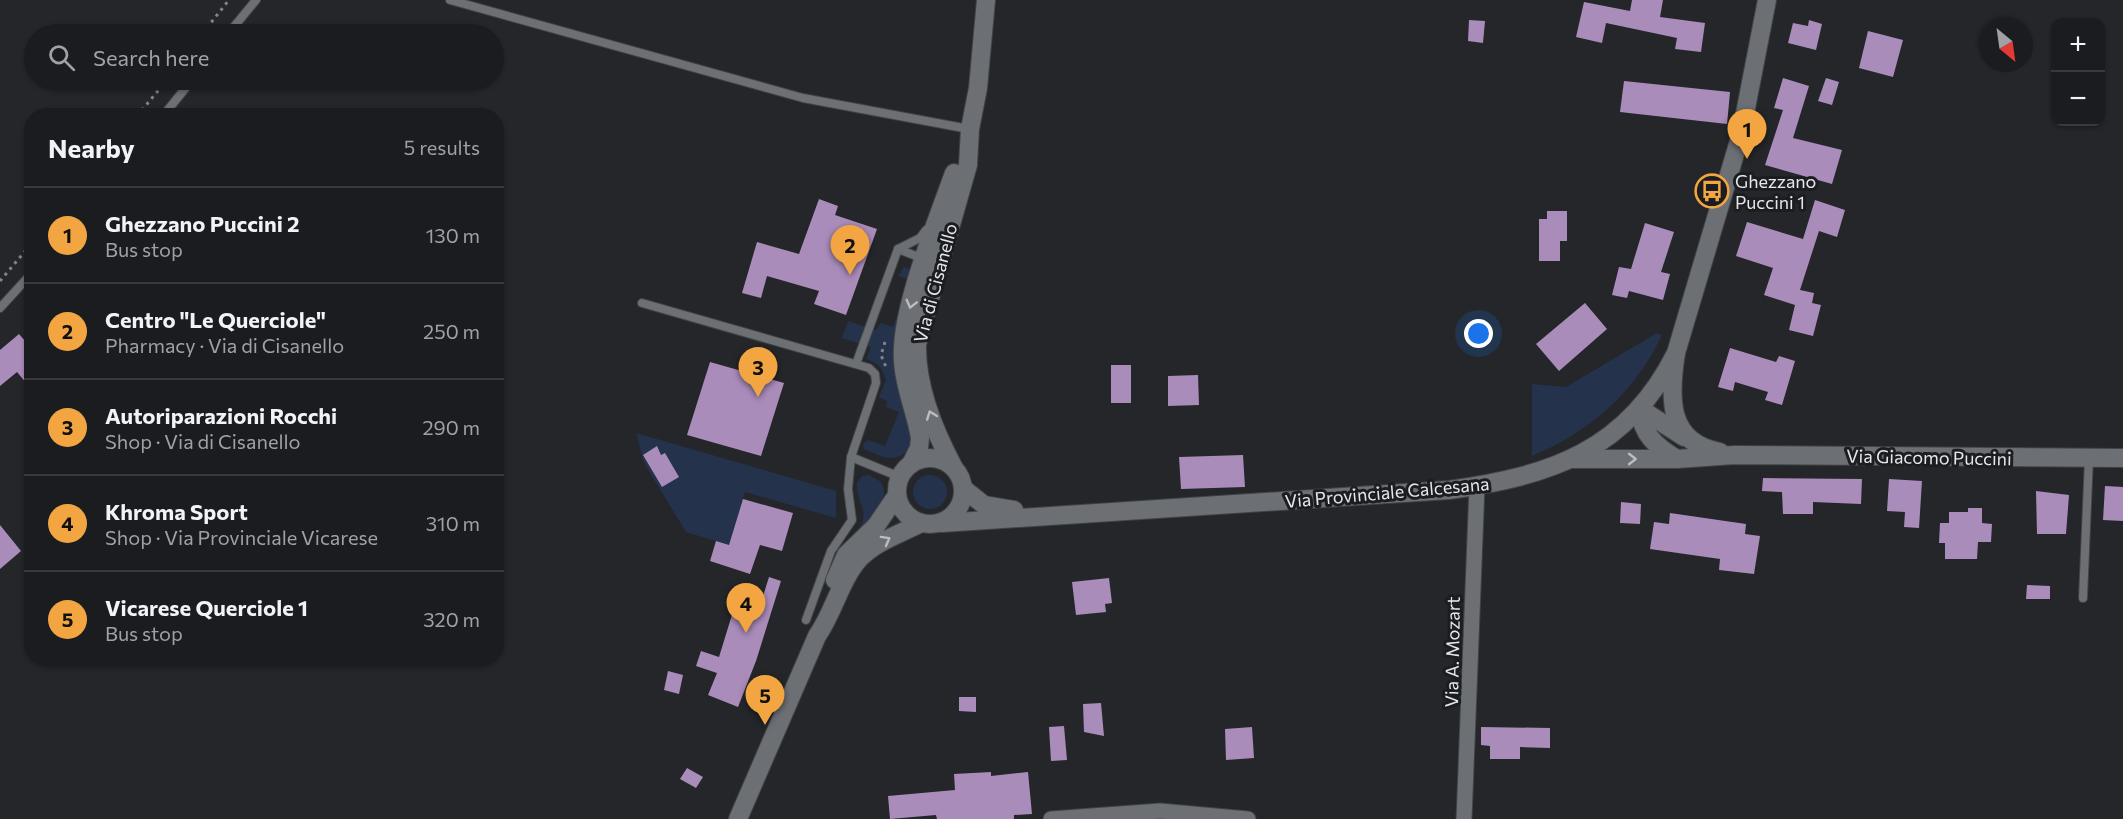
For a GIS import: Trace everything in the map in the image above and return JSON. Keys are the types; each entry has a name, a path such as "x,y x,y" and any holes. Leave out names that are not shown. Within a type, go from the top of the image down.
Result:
{"main road":[{"name":"Via di Cisanello","path":"817,636 821,615 843,560 876,526 917,453 920,438 904,372 902,343 968,165 970,129 978,88 986,0"},
{"name":"Via Provinciale Calcesana","path":"942,523 1042,515 1373,497 1477,486 1532,475 1573,459 1612,433 1639,408 1662,380 1677,353 1741,134 1767,0"},
{"name":"Via di Cisanello","path":"954,468 928,408 918,362 919,333 930,267 950,185 970,129"},
{"path":"1677,353 1672,380 1673,407 1677,420 1690,441"},
{"path":"1639,408 1640,421 1648,437 1657,447 1677,459"},
{"name":"Via Giacomo Puccini","path":"1639,408 1704,449 1734,455"},
{"name":"Via Giacomo Puccini","path":"1573,459 1677,459 1734,455 2123,458"},
{"path":"738,819 817,636 827,622 848,576 862,557 882,542 921,523 942,523 958,510 964,489 954,468 937,459 927,458 903,478 905,513 921,523"},
{"name":"Via Provinciale Calcesana","path":"964,489 989,507 1042,515"}],"street":[{"name":"Via A. Mozart","path":"1464,819 1477,486"},
{"path":"1051,819 1160,811 1248,819"}],"lane":[{"path":"236,24 256,0"},
{"path":"450,0 803,98 970,129"},
{"path":"169,108 184,90"},
{"path":"856,364 898,249 923,235 938,196 950,185"},
{"path":"898,249 930,267"},
{"path":"0,308 24,282"},
{"path":"642,303 871,369 876,380 851,457 848,489 852,520 831,551 806,620"},
{"path":"851,457 903,478"},
{"path":"2084,598 2089,458"}],"path":[{"path":"210,24 228,0"},
{"path":"144,108 159,90"},
{"path":"0,281 24,252"}],"shaded area":[{"path":"904,267 917,271 895,338 894,361 909,425 911,447 900,456 889,458 864,449 863,444 868,440 885,446 899,412 886,407 887,401 879,397 886,380 879,366 866,359 871,347 842,338 848,321 876,330 881,323 893,327 910,280 898,276"},
{"path":"1657,333 1662,335 1651,356 1638,375 1609,408 1573,435 1532,456 1532,384 1566,387"},
{"path":"636,433 836,491 836,518 745,492 729,545 686,532 644,463"},
{"path":"869,475 881,482 884,497 878,511 857,536 855,534 863,519 863,513 857,483 862,476"},
{"path":"930,475 942,480 947,492 942,504 930,509 918,504 913,492 918,480"}],"building":[{"path":"1632,0 1663,0 1660,17 1705,23 1701,52 1675,49 1677,38 1606,23 1602,43 1576,37 1584,2 1630,11"},
{"path":"1469,20 1485,21 1483,43 1468,41"},
{"path":"1809,20 1822,24 1816,50 1788,43 1793,23 1808,26"},
{"path":"1868,31 1903,40 1893,77 1859,68"},
{"path":"1783,78 1809,86 1793,138 1842,150 1832,184 1765,165 1783,110 1774,108"},
{"path":"1826,78 1839,82 1832,105 1818,101"},
{"path":"1624,81 1730,92 1727,124 1620,112"},
{"path":"819,199 838,206 835,215 877,229 846,315 814,304 819,291 767,276 761,298 742,293 757,242 799,254"},
{"path":"1815,200 1845,210 1837,237 1819,231 1800,290 1814,293 1812,303 1821,305 1813,336 1789,330 1795,305 1764,295 1773,268 1736,256 1747,222 1803,239"},
{"path":"1547,211 1567,211 1567,241 1560,241 1560,261 1539,261 1539,219 1547,219"},
{"path":"1645,223 1674,232 1661,272 1670,274 1663,300 1629,291 1627,298 1612,295 1619,267 1631,269"},
{"path":"1585,303 1607,329 1559,371 1536,344"},
{"path":"19,334 24,340 24,380 17,372 0,386 0,350"},
{"path":"1730,348 1776,362 1779,356 1795,361 1782,405 1765,400 1768,392 1735,382 1733,391 1718,387"},
{"path":"710,362 784,383 761,456 687,435"},
{"path":"1111,365 1131,365 1131,403 1111,403"},
{"path":"1198,375 1199,405 1168,406 1168,376"},
{"path":"657,446 661,455 665,453 679,477 662,487 643,455"},
{"path":"1243,455 1245,487 1181,489 1179,457"},
{"path":"1763,478 1862,479 1861,504 1813,502 1813,514 1783,514 1782,492 1762,491"},
{"path":"1889,479 1922,481 1919,528 1904,527 1905,512 1887,511"},
{"path":"2105,486 2123,487 2123,521 2103,520"},
{"path":"2036,491 2069,495 2066,534 2037,534"},
{"path":"743,499 793,513 782,551 760,545 750,574 710,561 716,541 729,545"},
{"path":"1621,502 1641,504 1640,524 1620,523"},
{"path":"1968,508 1982,508 1982,523 1992,524 1991,542 1978,542 1977,559 1945,559 1945,543 1939,543 1940,523 1949,523 1949,512 1968,512"},
{"path":"1670,513 1746,524 1745,534 1760,536 1754,574 1719,570 1720,559 1650,549 1654,522 1669,524"},
{"path":"0,525 21,551 0,569"},
{"path":"769,577 781,581 756,661 738,707 708,695 717,673 696,666 701,651 719,657 735,605 758,612"},
{"path":"1109,578 1112,603 1105,604 1106,612 1076,615 1072,582"},
{"path":"2027,585 2050,586 2050,599 2026,599"},
{"path":"668,671 683,675 679,694 664,690"},
{"path":"959,697 976,697 976,712 959,711"},
{"path":"1101,703 1104,736 1084,732 1083,704"},
{"path":"1064,726 1067,760 1051,761 1049,727"},
{"path":"1252,727 1254,758 1226,760 1225,729"},
{"path":"1481,727 1550,728 1550,748 1520,747 1520,759 1490,759 1490,746 1481,745"},
{"path":"687,768 703,777 696,788 680,779"},
{"path":"991,772 991,776 1028,772 1032,814 1014,815 1014,819 937,819 936,815 890,819 888,796 955,790 954,774"}],"place":[{"name":"Ghezzano Puccini 2","path":"1747,159"},
{"name":"Ghezzano Puccini 1","path":"1712,191"},
{"name":"Centro \"Le Querciole\"","path":"850,275"},
{"name":"Autoriparazioni Rocchi","path":"758,397"},
{"name":"Khroma Sport","path":"746,633"},
{"name":"Vicarese Querciole 1","path":"765,725"}]}
